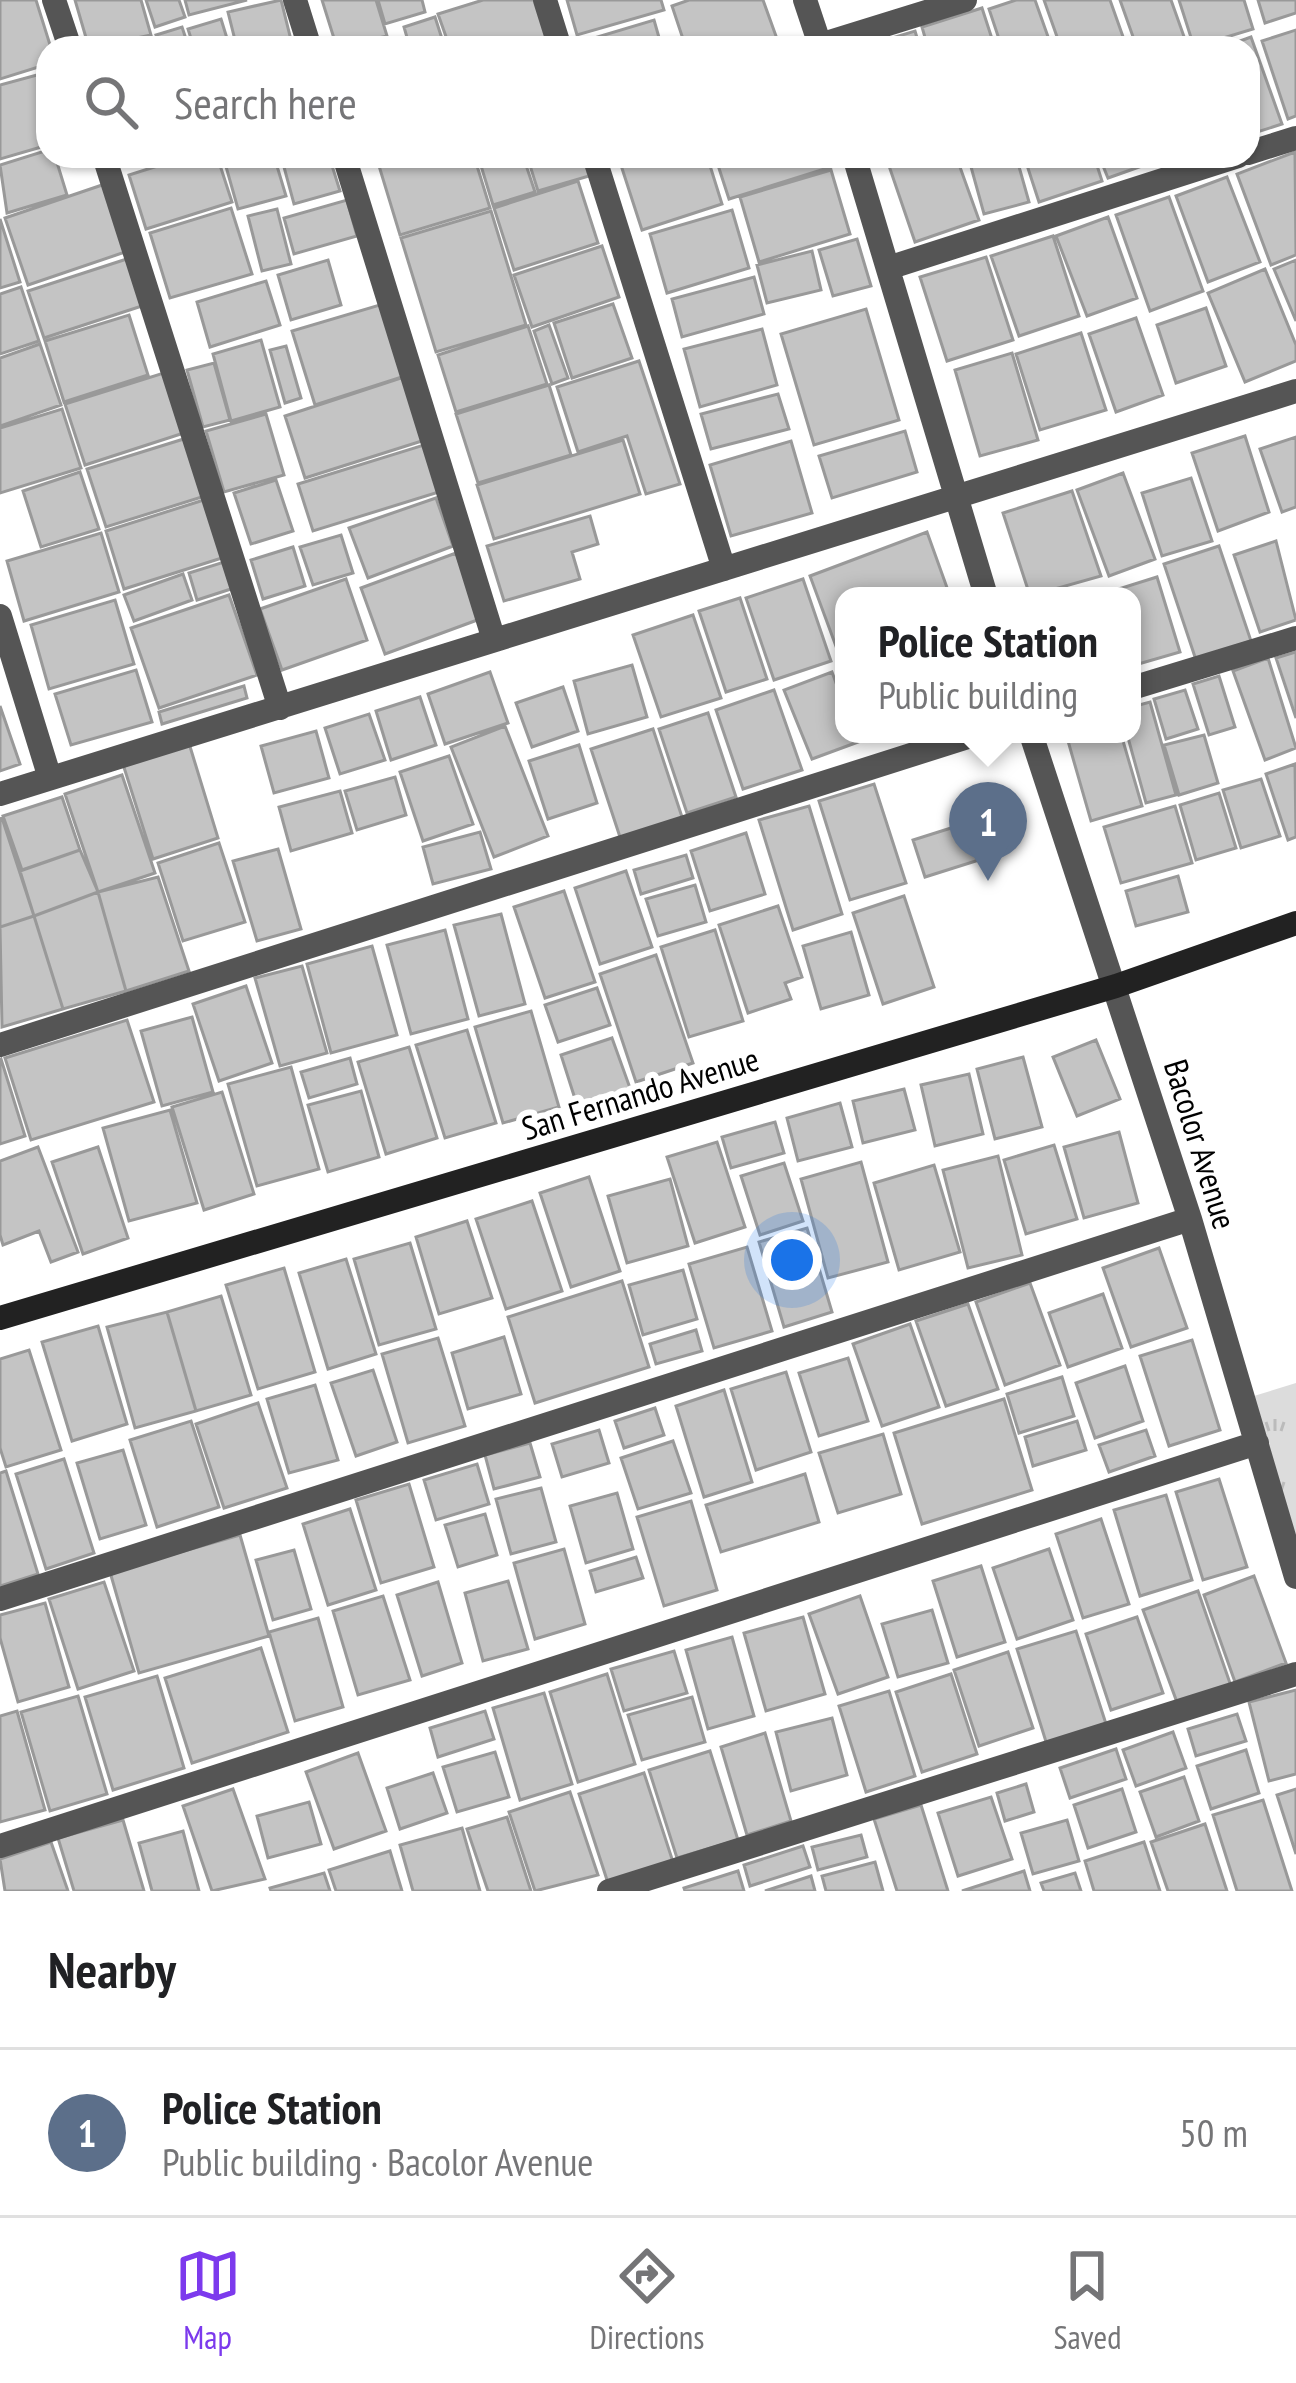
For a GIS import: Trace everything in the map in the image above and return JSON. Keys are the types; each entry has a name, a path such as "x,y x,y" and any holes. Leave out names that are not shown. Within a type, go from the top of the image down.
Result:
{"main road":[{"name":"San Fernando Avenue","path":"0,1318 1116,986 1296,922"}],"street":[{"path":"54,0 66,36"},
{"path":"295,0 306,36"},
{"path":"545,0 556,36"},
{"path":"805,0 817,36"},
{"path":"855,36 965,0"},
{"path":"1260,149 1296,138"},
{"path":"108,168 280,707"},
{"path":"348,168 494,640"},
{"path":"598,168 724,569"},
{"path":"858,168 983,587"},
{"path":"887,268 1200,168"},
{"path":"0,794 1296,391"},
{"path":"0,616 49,775"},
{"path":"1141,685 1296,638"},
{"path":"0,1045 949,743"},
{"name":"Bacolor Avenue","path":"1034,743 1190,1219 1296,1577"},
{"path":"0,1599 1190,1219"},
{"path":"0,1846 1257,1444"},
{"path":"609,1891 1296,1674"}],"green space":[{"path":"1296,1383 1296,1567 1244,1399"}],"building":[{"path":"0,0 36,0 47,36 36,36 36,68 0,79"},
{"path":"75,0 141,0 151,35 86,36"},
{"path":"146,0 179,0 185,17 155,27"},
{"path":"185,0 247,0 189,15"},
{"path":"281,0 290,36 234,36 228,12"},
{"path":"322,0 376,0 387,36 333,36"},
{"path":"378,0 422,0 425,12 385,24"},
{"path":"483,0 535,0 547,36 446,36 438,14"},
{"path":"567,0 661,0 664,10 577,35"},
{"path":"689,0 763,0 776,36 682,36 672,6"},
{"path":"1016,0 1035,0 1048,36 998,36 989,9"},
{"path":"1044,0 1110,0 1123,36 1057,36"},
{"path":"1120,0 1171,0 1184,36 1133,36"},
{"path":"1179,0 1244,0 1253,29 1230,36 1190,36"},
{"path":"1258,0 1296,0 1296,13 1265,23"},
{"path":"982,8 991,36 925,36 922,27"},
{"path":"435,17 441,36 407,36 404,27"},
{"path":"221,19 226,36 190,36 188,29"},
{"path":"654,20 659,36 601,36"},
{"path":"182,27 185,36 156,36"},
{"path":"1296,30 1296,116 1288,119 1262,41"},
{"path":"1260,62 1282,124 1260,131"},
{"path":"36,75 36,148 0,159 0,85"},
{"path":"1295,152 1296,255 1271,265 1237,174"},
{"path":"36,154 36,168 59,168 67,195 7,213 0,165"},
{"path":"151,168 221,168 232,202 146,229 129,175"},
{"path":"226,168 278,168 286,196 238,209"},
{"path":"284,168 333,168 340,191 294,204"},
{"path":"380,168 478,168 490,208 400,235"},
{"path":"482,168 527,168 535,192 493,205"},
{"path":"531,168 587,168 589,176 538,191"},
{"path":"622,168 711,168 722,204 642,230"},
{"path":"719,168 828,168 729,199"},
{"path":"890,168 960,168 979,220 915,242"},
{"path":"971,168 1019,168 1029,202 984,214"},
{"path":"1028,168 1098,168 1102,181 1039,202"},
{"path":"1104,168 1136,168 1108,178"},
{"path":"831,170 850,234 759,262 740,197"},
{"path":"1227,177 1260,262 1208,282 1176,196"},
{"path":"578,181 598,243 514,270 494,208"},
{"path":"108,183 131,250 28,285 5,218"},
{"path":"1169,197 1203,291 1150,311 1116,215"},
{"path":"347,200 357,236 294,254 284,218"},
{"path":"231,208 252,274 170,298 150,233"},
{"path":"277,209 291,264 262,271 248,216"},
{"path":"732,210 749,268 667,293 650,234"},
{"path":"491,211 526,325 436,352 401,238"},
{"path":"1108,217 1137,298 1087,316 1056,236"},
{"path":"0,219 20,282 0,288"},
{"path":"1053,236 1079,316 1019,336 991,256"},
{"path":"857,239 871,286 833,296 819,250"},
{"path":"602,246 619,297 532,327 514,275"},
{"path":"812,251 821,290 767,303 757,265"},
{"path":"133,257 148,304 44,338 28,291"},
{"path":"986,257 1013,340 947,361 920,277"},
{"path":"328,260 341,305 291,320 278,275"},
{"path":"1296,260 1296,321 1274,269"},
{"path":"1265,269 1296,345 1296,361 1245,382 1208,293"},
{"path":"754,277 764,314 682,337 672,299"},
{"path":"266,281 280,325 210,347 197,302"},
{"path":"21,287 39,341 0,354 0,294"},
{"path":"383,304 405,376 315,405 292,331"},
{"path":"613,304 632,358 572,378 554,323"},
{"path":"1206,308 1226,366 1176,383 1157,325"},
{"path":"866,309 899,420 814,445 781,334"},
{"path":"129,315 148,375 64,402 45,341"},
{"path":"1136,318 1163,395 1116,412 1089,334"},
{"path":"549,325 568,378 552,384 534,331"},
{"path":"528,326 547,384 456,412 438,355"},
{"path":"762,329 777,385 700,407 684,349"},
{"path":"1081,333 1106,410 1040,430 1016,354"},
{"path":"261,340 280,407 231,421 213,354"},
{"path":"40,344 61,405 0,426 0,358"},
{"path":"286,346 301,398 285,403 270,350"},
{"path":"1012,353 1038,440 980,456 955,370"},
{"path":"639,361 680,484 646,494 627,436 578,452 557,387"},
{"path":"214,363 230,420 203,427 187,370"},
{"path":"170,371 190,431 85,465 65,404"},
{"path":"404,377 425,440 305,478 285,416"},
{"path":"549,385 571,455 478,483 456,414"},
{"path":"778,394 789,429 711,449 701,414"},
{"path":"62,409 81,468 0,493 0,428"},
{"path":"266,414 284,475 224,492 206,431"},
{"path":"905,431 917,472 832,498 819,456"},
{"path":"1245,436 1269,512 1218,531 1192,453"},
{"path":"1296,437 1296,507 1282,512 1260,449"},
{"path":"187,438 205,496 106,527 87,469"},
{"path":"623,440 640,494 494,539 477,485"},
{"path":"791,441 812,513 731,536 710,465"},
{"path":"427,444 442,491 313,531 298,484"},
{"path":"80,472 99,529 41,547 23,491"},
{"path":"1123,473 1155,559 1109,576 1077,490"},
{"path":"1191,478 1212,541 1162,556 1142,493"},
{"path":"276,480 293,531 251,544 234,493"},
{"path":"1072,491 1101,576 1062,587 1027,587 1003,513"},
{"path":"436,498 453,546 368,578 349,528"},
{"path":"207,499 225,557 124,589 106,531"},
{"path":"590,516 598,544 572,552 580,579 504,601 487,546"},
{"path":"927,532 947,587 835,587 835,644 810,576"},
{"path":"101,533 119,592 24,621 7,561"},
{"path":"341,535 353,573 313,585 300,547"},
{"path":"1276,541 1296,620 1260,632 1234,555"},
{"path":"1219,546 1251,641 1196,660 1164,564"},
{"path":"293,547 305,586 263,599 251,560"},
{"path":"456,553 480,619 385,654 361,588"},
{"path":"224,562 234,588 197,600 189,573"},
{"path":"183,574 192,600 134,621 124,595"},
{"path":"1157,577 1180,652 1141,663 1141,587 1125,587"},
{"path":"346,579 367,640 282,670 260,609"},
{"path":"803,579 831,661 774,680 746,598"},
{"path":"229,595 257,675 159,708 131,628"},
{"path":"740,598 767,679 726,692 699,611"},
{"path":"115,600 134,664 49,689 31,625"},
{"path":"693,615 721,698 661,717 633,635"},
{"path":"1296,652 1296,718 1276,658"},
{"path":"1268,658 1296,748 1265,760 1233,671"},
{"path":"632,665 647,717 588,734 574,681"},
{"path":"136,670 152,722 71,745 55,694"},
{"path":"490,672 508,723 445,744 428,694"},
{"path":"832,672 835,743 855,743 812,759 784,690"},
{"path":"1219,676 1235,727 1209,735 1193,684"},
{"path":"244,686 247,698 162,724 159,712"},
{"path":"563,687 578,731 532,747 516,703"},
{"path":"774,690 802,770 743,789 716,710"},
{"path":"1185,690 1198,729 1166,739 1154,699"},
{"path":"420,697 436,745 391,760 376,711"},
{"path":"1150,702 1176,795 1146,803 1129,743 1141,743 1141,704"},
{"path":"0,706 20,764 0,771"},
{"path":"708,713 736,797 687,813 659,729"},
{"path":"369,714 385,760 340,774 325,728"},
{"path":"505,726 548,836 494,857 451,747"},
{"path":"653,729 683,820 621,840 591,749"},
{"path":"316,731 329,778 274,793 261,746"},
{"path":"1204,735 1218,783 1179,795 1164,745"},
{"path":"188,740 218,838 153,859 122,761"},
{"path":"1069,743 1124,743 1142,806 1091,821"},
{"path":"579,745 597,803 548,819 529,761"},
{"path":"449,756 473,824 423,841 400,772"},
{"path":"1295,764 1296,837 1288,840 1266,774"},
{"path":"122,775 155,873 98,892 65,794"},
{"path":"395,777 406,815 357,830 345,791"},
{"path":"1261,779 1280,836 1241,848 1223,790"},
{"path":"874,784 906,883 850,900 819,801"},
{"path":"340,791 352,833 291,851 279,807"},
{"path":"1219,793 1236,848 1196,860 1180,805"},
{"path":"62,797 80,850 22,870 3,816"},
{"path":"809,806 842,914 793,930 759,820"},
{"path":"1175,806 1192,863 1121,883 1104,827"},
{"path":"0,819 34,916 0,927"},
{"path":"967,823 979,860 925,877 913,840"},
{"path":"480,832 491,869 433,884 423,847"},
{"path":"746,833 765,894 710,911 691,851"},
{"path":"219,843 245,922 183,941 158,863"},
{"path":"278,849 301,929 257,941 233,861"},
{"path":"80,850 98,892 34,916 20,871"},
{"path":"686,855 693,878 641,894 634,870"},
{"path":"626,871 652,947 600,964 575,888"},
{"path":"1178,876 1188,912 1136,926 1126,891"},
{"path":"158,877 189,971 126,991 98,892"},
{"path":"695,885 706,922 658,936 646,899"},
{"path":"564,891 595,982 545,998 514,907"},
{"path":"98,892 126,991 63,1009 34,916"},
{"path":"904,896 934,987 883,1004 853,913"},
{"path":"778,906 802,977 785,983 791,999 748,1013 719,925"},
{"path":"501,914 525,1004 479,1016 454,925"},
{"path":"34,916 63,1009 2,1027 0,927"},
{"path":"445,930 468,1019 411,1034 387,945"},
{"path":"715,930 743,1021 689,1037 661,947"},
{"path":"851,932 869,995 821,1009 803,946"},
{"path":"372,946 397,1035 331,1053 307,964"},
{"path":"656,955 693,1063 636,1082 600,974"},
{"path":"302,966 327,1053 280,1066 255,978"},
{"path":"246,986 272,1063 219,1081 193,1004"},
{"path":"597,988 610,1025 558,1042 545,1005"},
{"path":"531,1011 559,1107 503,1123 475,1027"},
{"path":"192,1017 213,1092 162,1106 141,1031"},
{"path":"127,1020 154,1102 31,1140 5,1058"},
{"path":"467,1030 496,1123 445,1138 416,1045"},
{"path":"612,1038 630,1088 577,1105 561,1055"},
{"path":"1096,1040 1120,1099 1077,1116 1053,1057"},
{"path":"409,1047 437,1138 386,1154 358,1062"},
{"path":"1023,1057 1042,1127 995,1139 977,1069"},
{"path":"350,1058 357,1084 309,1098 301,1072"},
{"path":"0,1060 25,1136 0,1144"},
{"path":"291,1067 319,1169 257,1186 228,1084"},
{"path":"969,1074 983,1134 935,1146 921,1085"},
{"path":"904,1089 915,1130 863,1143 853,1101"},
{"path":"361,1091 379,1157 328,1172 308,1105"},
{"path":"222,1092 254,1194 204,1210 172,1107"},
{"path":"840,1103 852,1147 798,1161 787,1118"},
{"path":"170,1110 197,1203 129,1221 103,1128"},
{"path":"775,1122 784,1153 731,1168 722,1137"},
{"path":"1119,1132 1138,1203 1084,1218 1064,1147"},
{"path":"717,1142 745,1227 695,1243 667,1157"},
{"path":"1054,1145 1077,1219 1026,1234 1004,1160"},
{"path":"38,1147 78,1252 51,1262 39,1231 3,1245 0,1235 0,1161"},
{"path":"98,1147 128,1238 83,1254 52,1162"},
{"path":"998,1156 1022,1255 968,1268 943,1170"},
{"path":"861,1162 888,1262 828,1278 801,1179"},
{"path":"784,1163 803,1221 760,1235 741,1176"},
{"path":"934,1165 960,1252 899,1270 874,1183"},
{"path":"589,1177 620,1271 571,1287 540,1193"},
{"path":"670,1179 688,1246 627,1263 608,1196"},
{"path":"532,1201 562,1291 506,1309 476,1219"},
{"path":"467,1221 492,1298 439,1314 416,1237"},
{"path":"807,1228 832,1312 784,1327 759,1242"},
{"path":"410,1243 436,1329 379,1345 354,1259"},
{"path":"747,1247 772,1331 714,1348 689,1264"},
{"path":"1159,1248 1187,1328 1131,1347 1103,1268"},
{"path":"346,1259 376,1354 328,1369 299,1273"},
{"path":"284,1268 315,1372 258,1389 226,1285"},
{"path":"683,1270 697,1319 643,1335 629,1285"},
{"path":"622,1281 649,1367 535,1403 508,1317"},
{"path":"1030,1283 1060,1365 1005,1385 976,1302"},
{"path":"1103,1294 1122,1348 1068,1367 1049,1313"},
{"path":"221,1296 251,1395 196,1411 167,1312"},
{"path":"968,1304 998,1389 946,1406 916,1321"},
{"path":"167,1312 196,1411 135,1428 107,1327"},
{"path":"910,1324 939,1407 882,1426 853,1344"},
{"path":"98,1326 127,1424 72,1441 42,1342"},
{"path":"696,1330 702,1351 656,1364 650,1344"},
{"path":"504,1337 521,1394 468,1409 452,1353"},
{"path":"438,1338 465,1426 408,1443 382,1354"},
{"path":"1192,1340 1220,1430 1169,1446 1140,1356"},
{"path":"29,1350 61,1450 6,1467 0,1448 0,1359"},
{"path":"848,1358 868,1421 819,1436 799,1373"},
{"path":"1125,1366 1143,1421 1095,1438 1076,1383"},
{"path":"373,1370 397,1442 356,1456 331,1383"},
{"path":"786,1372 811,1452 756,1470 731,1389"},
{"path":"1062,1377 1074,1416 1019,1433 1007,1394"},
{"path":"315,1385 338,1460 289,1473 267,1399"},
{"path":"724,1390 752,1482 704,1497 676,1406"},
{"path":"1004,1399 1032,1490 922,1524 894,1433"},
{"path":"258,1403 287,1488 224,1508 196,1424"},
{"path":"655,1408 664,1435 624,1448 615,1421"},
{"path":"191,1421 219,1507 157,1527 130,1440"},
{"path":"1077,1421 1086,1450 1033,1466 1025,1437"},
{"path":"599,1430 609,1463 562,1477 552,1444"},
{"path":"1146,1430 1155,1456 1109,1472 1099,1445"},
{"path":"883,1434 901,1494 838,1513 819,1453"},
{"path":"673,1441 691,1493 638,1509 621,1458"},
{"path":"530,1443 540,1477 494,1489 485,1455"},
{"path":"123,1450 146,1525 100,1539 77,1463"},
{"path":"64,1459 94,1553 46,1569 16,1474"},
{"path":"477,1464 489,1504 436,1520 424,1480"},
{"path":"6,1471 38,1574 0,1586 0,1473"},
{"path":"805,1474 819,1522 721,1552 706,1505"},
{"path":"1219,1479 1247,1567 1203,1580 1176,1492"},
{"path":"409,1484 434,1567 381,1583 356,1500"},
{"path":"541,1488 556,1542 511,1554 496,1499"},
{"path":"617,1493 633,1549 586,1563 570,1506"},
{"path":"1166,1495 1192,1580 1140,1596 1114,1510"},
{"path":"691,1501 717,1590 664,1606 637,1517"},
{"path":"350,1509 376,1590 328,1605 303,1524"},
{"path":"485,1514 497,1555 458,1567 445,1525"},
{"path":"1101,1519 1129,1604 1083,1618 1056,1534"},
{"path":"240,1535 269,1636 139,1673 110,1572"},
{"path":"564,1549 585,1624 535,1639 514,1563"},
{"path":"1049,1549 1073,1620 1017,1639 993,1568"},
{"path":"294,1550 311,1609 273,1620 256,1560"},
{"path":"636,1557 643,1578 596,1592 590,1571"},
{"path":"981,1566 1005,1642 957,1657 933,1581"},
{"path":"1254,1576 1286,1663 1235,1682 1204,1595"},
{"path":"508,1581 528,1649 483,1661 465,1593"},
{"path":"104,1582 134,1671 78,1689 49,1599"},
{"path":"438,1582 462,1663 422,1676 397,1595"},
{"path":"1198,1591 1231,1686 1178,1705 1143,1610"},
{"path":"383,1596 410,1680 358,1695 333,1611"},
{"path":"860,1596 888,1677 838,1694 809,1614"},
{"path":"45,1603 69,1687 18,1702 0,1638 0,1615"},
{"path":"932,1610 948,1663 898,1677 882,1624"},
{"path":"803,1617 825,1694 766,1711 744,1633"},
{"path":"1137,1617 1163,1693 1111,1710 1086,1634"},
{"path":"318,1618 343,1707 295,1721 269,1632"},
{"path":"1076,1631 1107,1727 1047,1745 1017,1649"},
{"path":"732,1637 754,1716 708,1729 686,1650"},
{"path":"261,1648 288,1732 192,1763 165,1678"},
{"path":"674,1651 687,1693 624,1711 611,1669"},
{"path":"1008,1652 1033,1728 979,1746 954,1670"},
{"path":"607,1674 635,1764 578,1782 550,1692"},
{"path":"951,1674 977,1754 922,1772 896,1692"},
{"path":"157,1676 184,1768 113,1790 85,1697"},
{"path":"1296,1690 1296,1774 1269,1781 1249,1702"},
{"path":"889,1691 915,1776 866,1792 839,1706"},
{"path":"544,1693 572,1784 520,1800 493,1708"},
{"path":"78,1696 107,1794 50,1811 21,1712"},
{"path":"692,1697 705,1742 642,1760 628,1715"},
{"path":"17,1711 45,1810 0,1822 0,1716"},
{"path":"485,1711 494,1739 438,1757 430,1728"},
{"path":"1237,1714 1246,1741 1196,1756 1188,1729"},
{"path":"832,1718 847,1775 791,1791 776,1732"},
{"path":"1173,1732 1186,1768 1136,1786 1123,1750"},
{"path":"765,1733 791,1821 747,1835 721,1747"},
{"path":"1116,1749 1126,1779 1070,1798 1060,1768"},
{"path":"1246,1750 1259,1793 1211,1809 1197,1766"},
{"path":"710,1751 738,1840 677,1858 649,1770"},
{"path":"495,1752 509,1797 457,1812 443,1767"},
{"path":"358,1753 386,1831 334,1849 306,1772"},
{"path":"433,1773 447,1813 400,1829 387,1788"},
{"path":"644,1773 673,1862 608,1883 579,1794"},
{"path":"1184,1777 1199,1821 1156,1837 1140,1792"},
{"path":"1026,1784 1034,1812 1005,1821 997,1793"},
{"path":"233,1789 265,1879 212,1891 183,1806"},
{"path":"1122,1789 1136,1832 1088,1848 1074,1805"},
{"path":"1296,1789 1296,1854 1277,1795"},
{"path":"570,1792 598,1875 535,1891 509,1812"},
{"path":"991,1797 1012,1859 958,1876 938,1813"},
{"path":"1263,1800 1292,1891 1237,1891 1213,1815"},
{"path":"309,1802 321,1844 268,1858 257,1816"},
{"path":"921,1805 948,1891 897,1891 874,1819"},
{"path":"507,1817 531,1891 488,1891 467,1829"},
{"path":"123,1820 144,1891 74,1891 58,1838"},
{"path":"1067,1820 1079,1861 1033,1874 1021,1833"},
{"path":"1205,1824 1227,1891 1168,1891 1151,1842"},
{"path":"462,1828 480,1891 413,1891 400,1845"},
{"path":"183,1831 199,1891 152,1891 139,1843"},
{"path":"861,1835 867,1857 818,1870 812,1847"},
{"path":"51,1842 68,1891 5,1891 0,1859"},
{"path":"1144,1842 1160,1891 1094,1891 1085,1861"},
{"path":"803,1846 810,1867 750,1886 744,1865"},
{"path":"390,1851 402,1891 336,1891 329,1870"},
{"path":"875,1862 883,1891 826,1891 822,1876"},
{"path":"738,1871 744,1891 685,1891 684,1888"},
{"path":"1024,1871 1030,1891 962,1891"},
{"path":"324,1873 330,1891 270,1888"},
{"path":"1075,1873 1081,1891 1044,1891 1041,1883"},
{"path":"811,1876 815,1891 765,1891"}],"place":[{"name":"Police Station","path":"988,881"}]}
